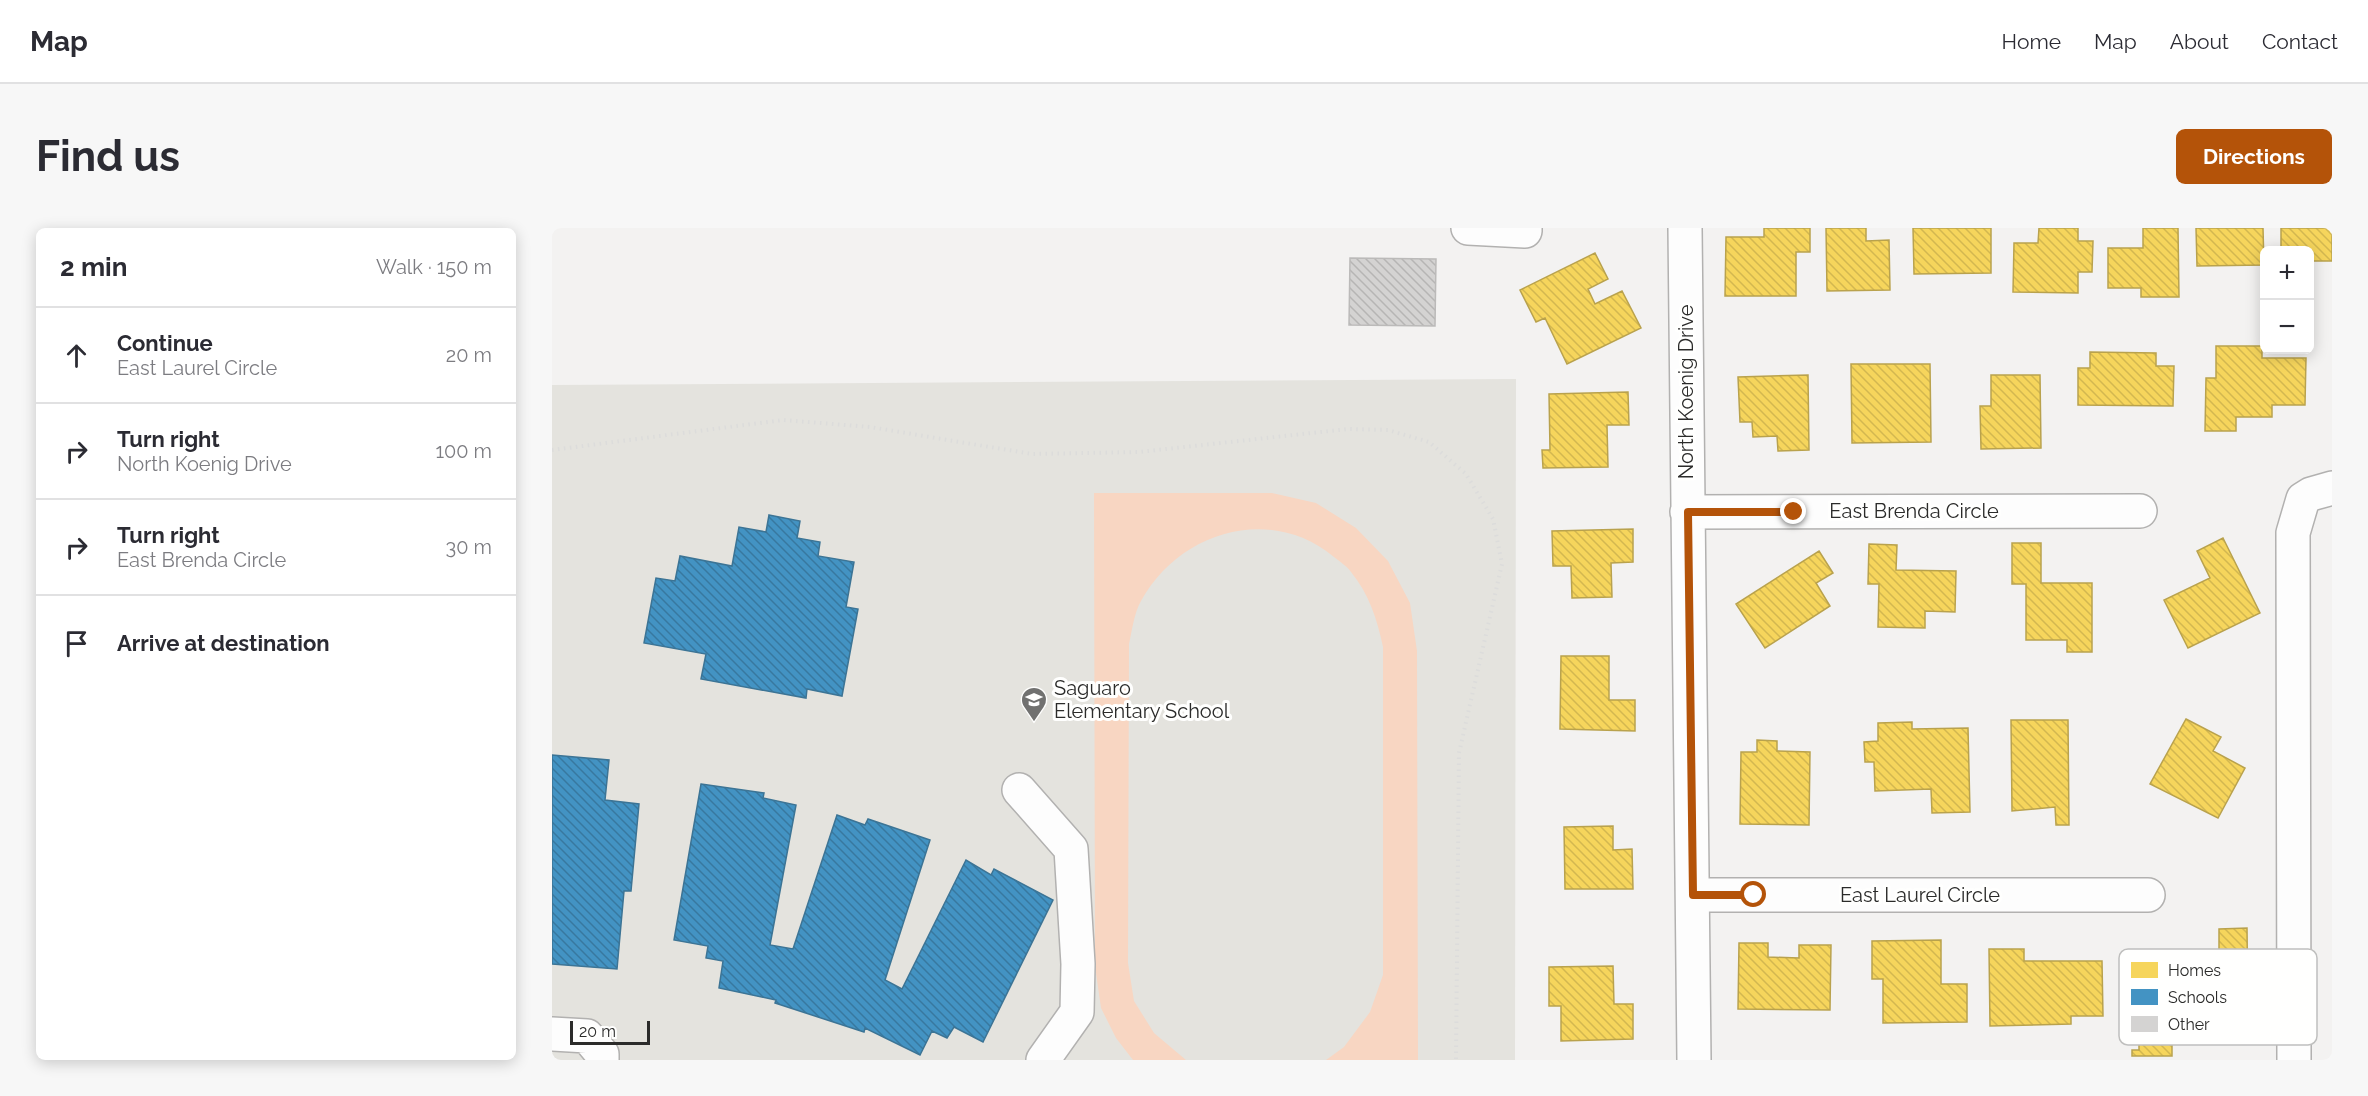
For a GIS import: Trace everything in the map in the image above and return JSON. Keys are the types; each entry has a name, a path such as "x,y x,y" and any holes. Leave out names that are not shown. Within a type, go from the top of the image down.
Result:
{"street":[{"path":"1468,228 1525,230"},
{"name":"North Koenig Drive","path":"1685,228 1694,1060"},
{"path":"2294,949 2293,533 2303,499 2311,494 2332,488"},
{"name":"East Brenda Circle","path":"1688,512 2140,511"},
{"path":"1019,790 1071,849 1078,964 1077,1012 1043,1060"},
{"name":"East Laurel Circle","path":"1693,895 2148,895"},
{"path":"552,1034 587,1036 602,1054 602,1060"},
{"path":"2294,1045 2294,1060"}],"path":[{"path":"552,450 783,420 870,427 1032,454 1139,452 1348,429 1388,430 1429,442 1466,474 1493,519 1503,564 1459,753 1456,1060"}],"shaded area":[{"name":"Saguaro Elementary School","path":"1516,379 1515,1060 552,1060 552,385"},
{"path":"1094,493 1272,493 1316,503 1356,528 1388,561 1410,603 1417,651 1418,1060 1326,1060 1344,1047 1370,1012 1383,975 1383,647 1372,607 1357,580 1334,557 1309,541 1283,532 1255,529 1228,533 1202,542 1178,557 1158,577 1141,601 1135,616 1129,644 1128,963 1134,1001 1154,1033 1186,1060 1133,1060 1116,1038 1101,1008 1095,966"}],"building: Homes":[{"path":"1764,228 1810,228 1810,252 1796,252 1796,296 1725,296 1726,237 1764,237"},
{"path":"1826,228 1866,228 1866,241 1889,240 1890,290 1827,291"},
{"path":"1913,228 1991,228 1991,273 1914,274"},
{"path":"2039,228 2078,228 2078,241 2093,241 2092,272 2078,272 2078,293 2013,292 2014,243 2038,243"},
{"path":"2143,228 2178,228 2179,297 2141,297 2141,288 2108,288 2108,248 2143,248"},
{"path":"2196,228 2263,228 2263,246 2260,246 2260,265 2197,266"},
{"path":"2281,228 2332,228 2332,261 2314,261 2314,246 2281,246"},
{"path":"1595,253 1608,279 1588,289 1595,304 1622,291 1641,328 1567,364 1545,318 1536,322 1520,290"},
{"path":"2216,346 2260,346 2262,358 2306,358 2305,405 2272,405 2272,417 2236,417 2236,431 2205,431 2206,378 2216,378"},
{"path":"2090,352 2156,353 2156,366 2174,366 2173,406 2078,405 2078,368 2090,368"},
{"path":"1851,364 1930,364 1931,442 1852,443"},
{"path":"1808,375 1809,450 1778,451 1777,436 1753,437 1752,422 1740,422 1738,377"},
{"path":"1991,375 2040,375 2041,448 1981,449 1980,406 1991,406"},
{"path":"1628,392 1629,425 1607,425 1608,467 1543,468 1542,450 1550,450 1549,394"},
{"path":"1633,529 1633,562 1611,563 1612,597 1572,598 1571,566 1553,566 1552,531"},
{"path":"2223,538 2260,613 2188,648 2164,600 2210,578 2197,551"},
{"path":"2012,543 2041,543 2041,583 2092,583 2092,652 2067,652 2067,640 2026,640 2026,584 2012,584"},
{"path":"1869,544 1897,545 1896,570 1956,571 1955,612 1925,611 1925,628 1878,627 1879,584 1868,584"},
{"path":"1819,551 1833,573 1816,583 1830,606 1765,648 1736,604"},
{"path":"1561,656 1609,656 1609,700 1635,700 1635,731 1560,729"},
{"path":"2186,719 2221,737 2213,751 2245,768 2218,818 2150,784"},
{"path":"2011,720 2068,720 2069,825 2056,825 2055,807 2012,811"},
{"path":"1912,722 1912,729 1968,728 1970,812 1932,813 1931,789 1875,791 1874,762 1865,762 1864,742 1878,741 1878,723"},
{"path":"1757,740 1777,741 1777,751 1810,752 1809,825 1740,824 1741,752 1757,752"},
{"path":"1613,826 1613,850 1632,849 1633,889 1565,889 1564,827"},
{"path":"2247,928 2247,949 2219,949 2219,929"},
{"path":"1941,940 1941,984 1967,984 1967,1022 1883,1023 1883,979 1872,979 1872,941"},
{"path":"1739,943 1768,943 1768,957 1799,958 1799,945 1831,945 1830,1010 1738,1009"},
{"path":"1989,949 2024,949 2024,961 2102,961 2103,1016 2071,1016 2071,1024 1990,1026"},
{"path":"1613,966 1614,1004 1633,1004 1633,1039 1561,1041 1561,1006 1549,1006 1549,967"},
{"path":"2139,1045 2172,1045 2172,1056 2132,1056 2132,1050 2139,1050"}],"building: Schools":[{"path":"769,515 800,521 797,538 820,542 818,556 854,562 846,607 858,609 842,696 807,689 806,698 701,679 706,654 644,643 656,578 675,581 680,556 732,566 739,527 766,532"},
{"path":"552,755 609,760 605,800 639,804 631,891 624,891 617,969 552,964"},
{"path":"701,784 764,793 763,798 796,805 770,945 793,949 837,815 865,825 868,819 930,840 885,980 902,989 966,860 991,875 994,869 1053,900 983,1042 954,1027 947,1038 932,1031 920,1055 865,1028 864,1032 775,1003 776,1000 719,988 723,961 706,958 708,946 674,940"}],"building: Other":[{"path":"1350,258 1436,259 1435,326 1349,325"}],"place":[{"name":"Saguaro Elementary School","path":"1034,723"}],"route":[{"path":"1754,895 1693,895 1688,512 1794,512"}]}
